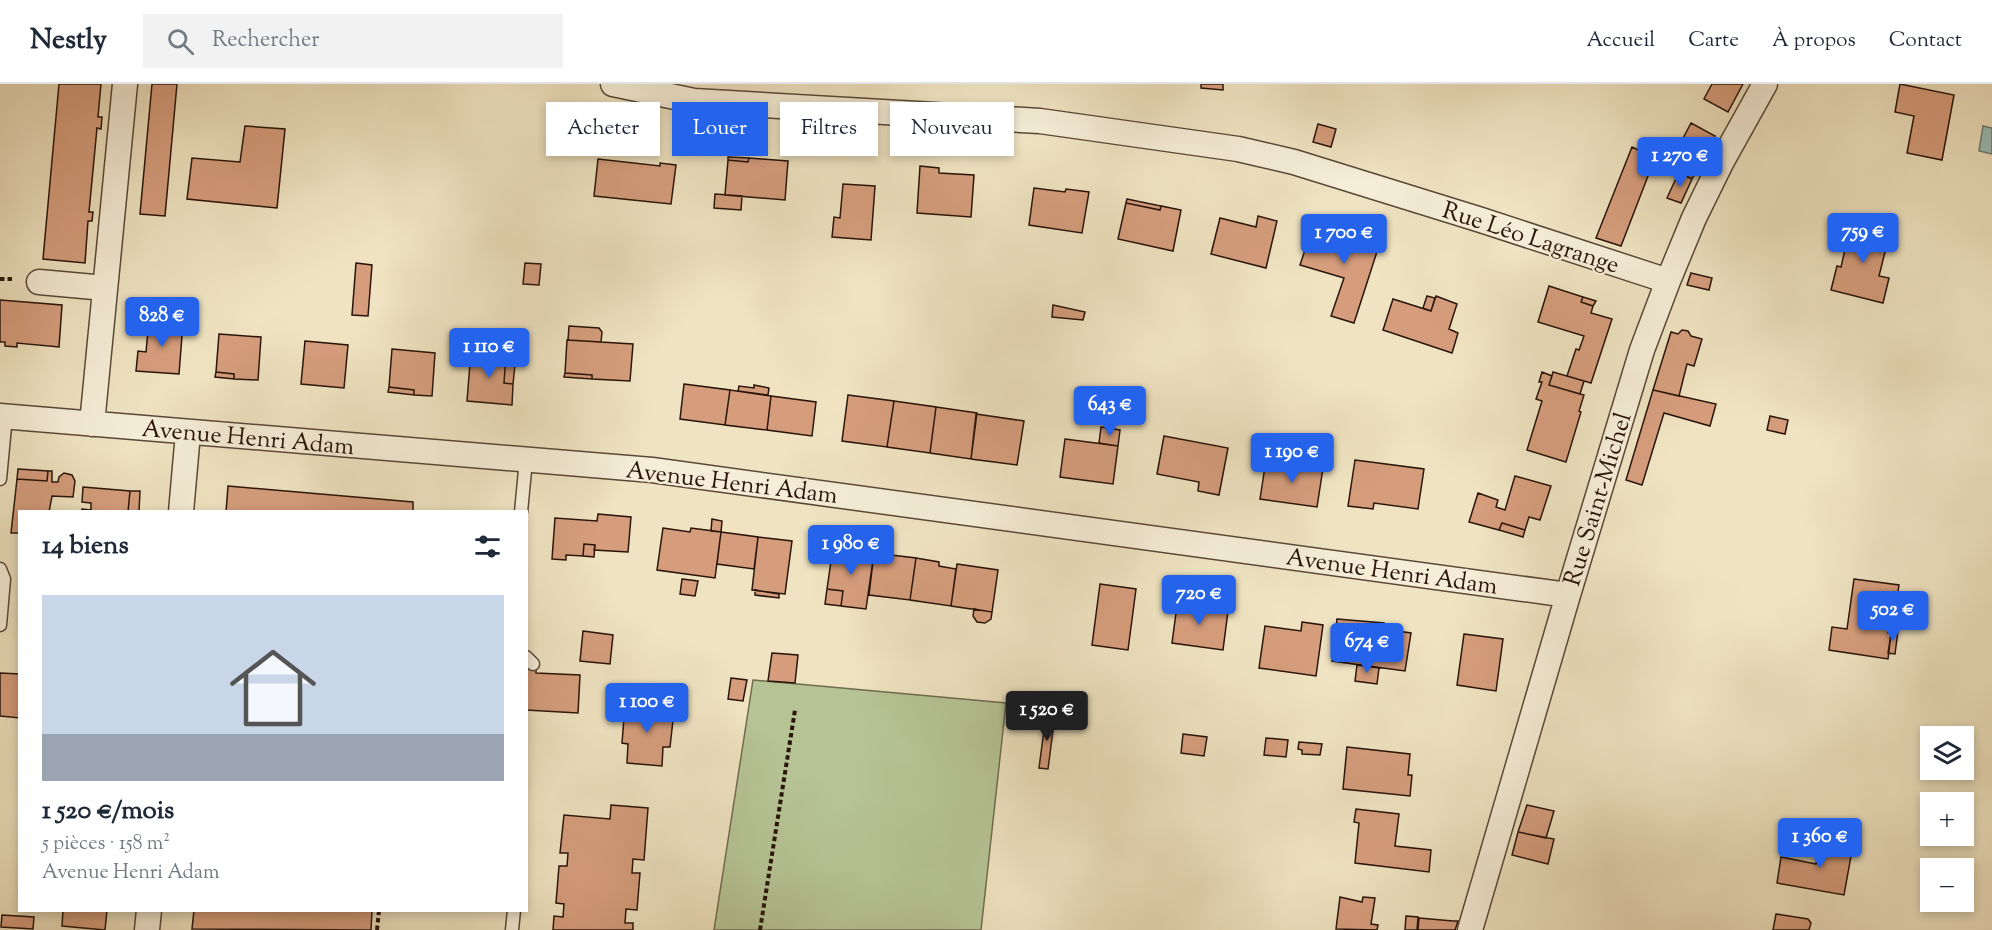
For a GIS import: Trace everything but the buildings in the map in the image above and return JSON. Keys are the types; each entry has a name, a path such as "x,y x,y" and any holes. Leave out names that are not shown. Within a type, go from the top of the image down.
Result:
{"street":[{"path":"92,424 125,84"},
{"name":"Rue Léo Lagrange","path":"613,84 694,101 1040,122 1238,149 1305,165 1668,281"},
{"name":"Rue Saint-Michel","path":"1470,930 1642,350 1668,281 1712,181 1765,84"},
{"path":"39,282 105,288"},
{"name":"Avenue Henri Adam","path":"3,416 664,472 1568,595"},
{"path":"181,510 188,433"},
{"path":"147,930 149,912"}],"lane":[{"path":"0,479 3,416"},
{"path":"521,510 526,460"},
{"path":"0,569 4,579 0,625"},
{"path":"512,930 513,912"}],"path":[{"path":"760,930 795,710"},
{"path":"377,930 378,912"}],"green space":[{"path":"753,680 1006,703 981,930 714,930"}],"water":[{"path":"1983,126 1992,128 1992,154 1979,151"}]}
